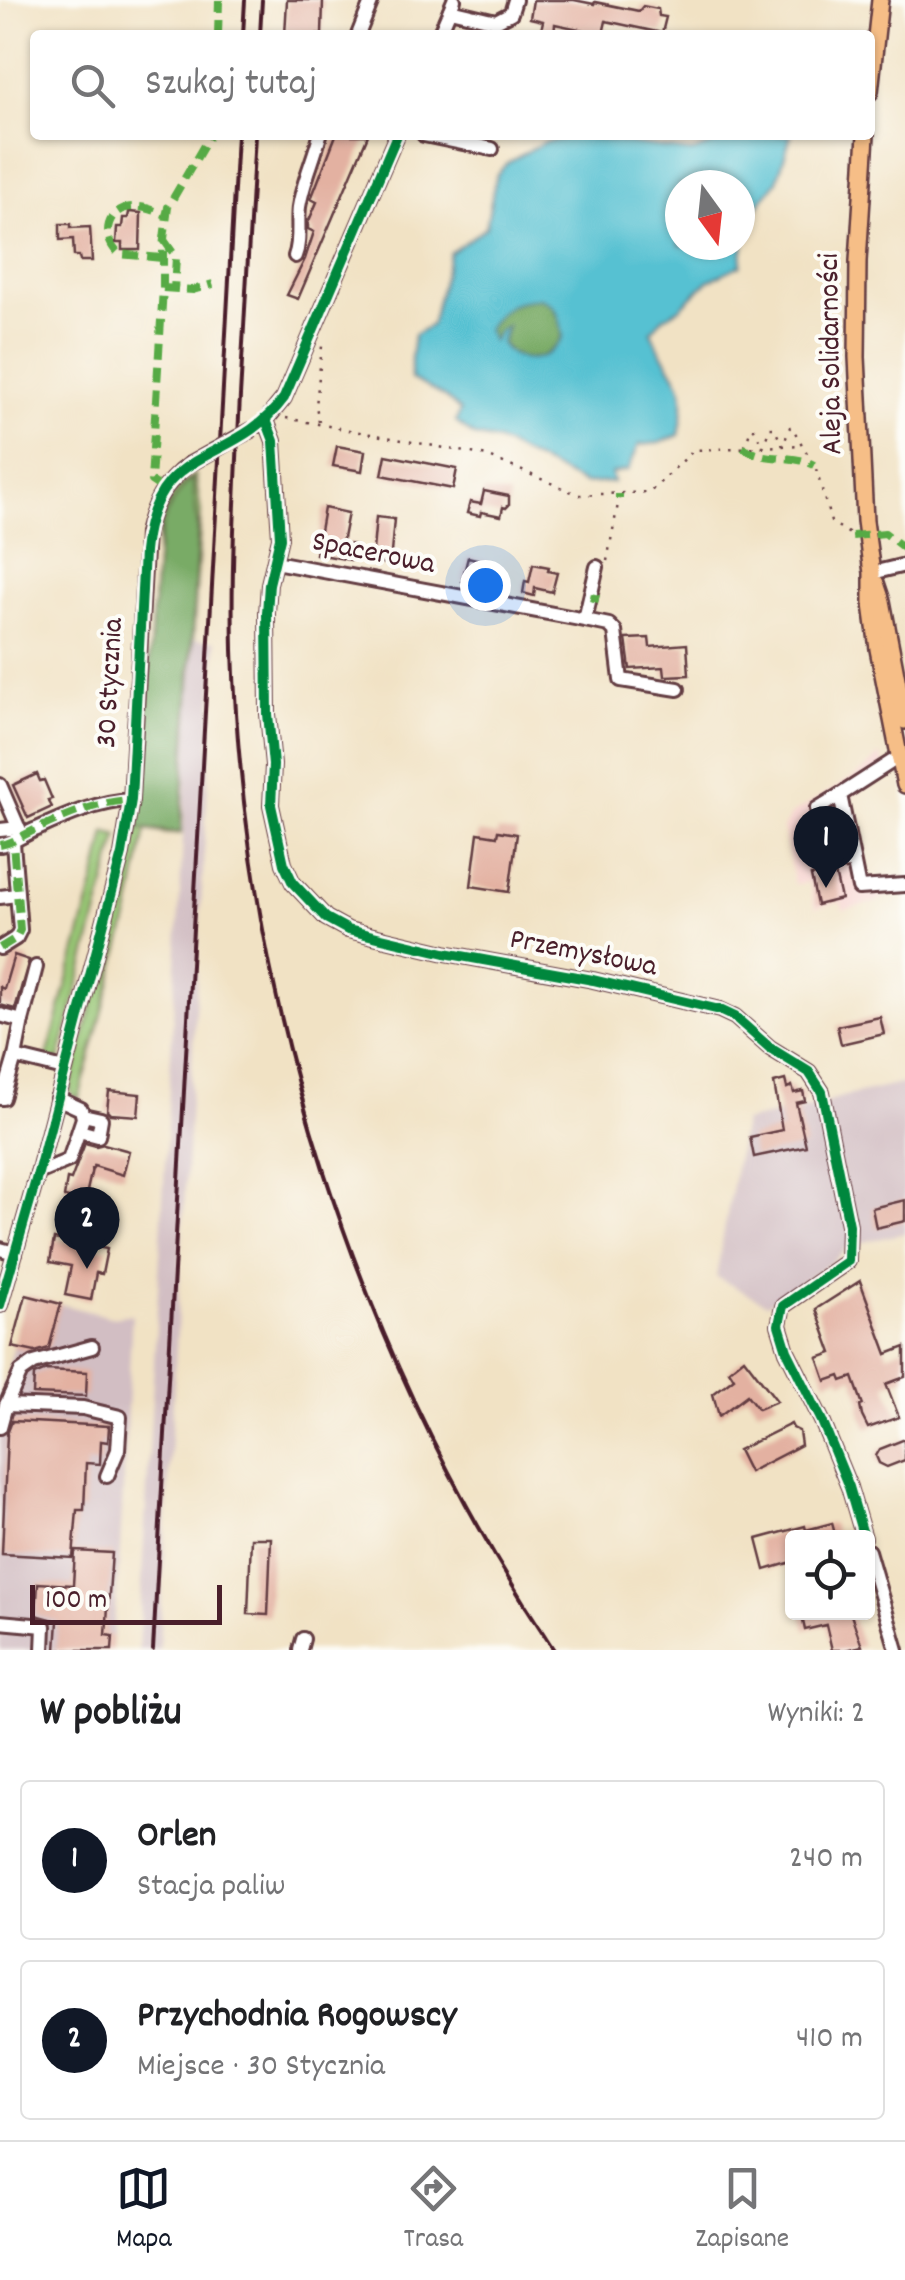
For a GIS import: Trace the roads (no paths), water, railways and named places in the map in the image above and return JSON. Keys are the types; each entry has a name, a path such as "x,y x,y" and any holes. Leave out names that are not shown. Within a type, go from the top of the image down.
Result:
{"main road":[{"path":"875,46 880,0"},
{"name":"Aleja Solidarności","path":"866,140 857,357 865,522 878,648 905,785"},
{"name":"Aleja Solidarności","path":"872,573 882,601 905,721"}],"street":[{"path":"360,30 372,0"},
{"path":"441,30 452,5 496,21 512,12 515,0"},
{"path":"295,256 299,246 299,209 319,140"},
{"name":"30 Stycznia","path":"0,1305 116,878 130,800 146,532 152,512 163,489 188,465 266,420 284,398 395,140"},
{"path":"460,140 492,149"},
{"name":"Przemysłowa","path":"266,420 274,441 280,538 267,613 271,805 284,864 293,883 326,918 348,930 720,1010 809,1072 822,1092 849,1225 849,1254 848,1261 784,1306 779,1326 787,1352 822,1421 861,1530"},
{"name":"Spacerowa","path":"275,562 609,626 615,631 621,680 678,689"},
{"path":"872,573 905,565"},
{"path":"580,619 586,615 602,566"},
{"path":"822,829 817,809 899,756"},
{"path":"0,785 14,838 20,930 16,938 0,948"},
{"path":"840,796 859,888 905,885"},
{"path":"14,838 64,817 130,800"},
{"path":"0,830 14,838"},
{"path":"826,848 829,864 853,862"},
{"path":"0,897 18,895"},
{"path":"0,1098 4,1098 9,1061 36,967"},
{"path":"0,1015 22,1020"},
{"path":"9,1061 64,1069"},
{"path":"38,1173 69,1160 79,1132 83,1115 78,1106 56,1098"},
{"path":"0,1249 15,1253"},
{"path":"0,1427 22,1372 34,1364 92,1347"},
{"path":"6,1405 83,1408 120,1417 118,1450 107,1476"},
{"path":"875,1575 897,1650"},
{"path":"0,1622 44,1626 43,1650"}],"water":[{"path":"610,140 692,152 723,140 789,140 777,181 755,210 755,170 665,170 665,260 742,260 741,265 708,281 651,331 682,390 679,435 639,445 628,470 611,474 613,482 584,484 497,441 474,436 456,422 460,411 455,406 411,379 411,358 414,335 431,325 450,253 486,227 496,176 506,164 544,142","holes":["540,298 557,313 563,336 550,352 534,359 516,356 501,343 507,326 492,341 487,329 503,310 515,303"]}],"railway":[{"path":"243,30 245,0"},
{"path":"260,30 262,0"},
{"path":"153,1650 237,140"},
{"path":"255,140 237,460 233,650 242,782 260,914 288,1044 324,1172 369,1297 423,1419 484,1537 554,1650"}],"place":[{"name":"Orlen","path":"826,888"},
{"name":"Przychodnia Rogowscy","path":"87,1269"}]}
